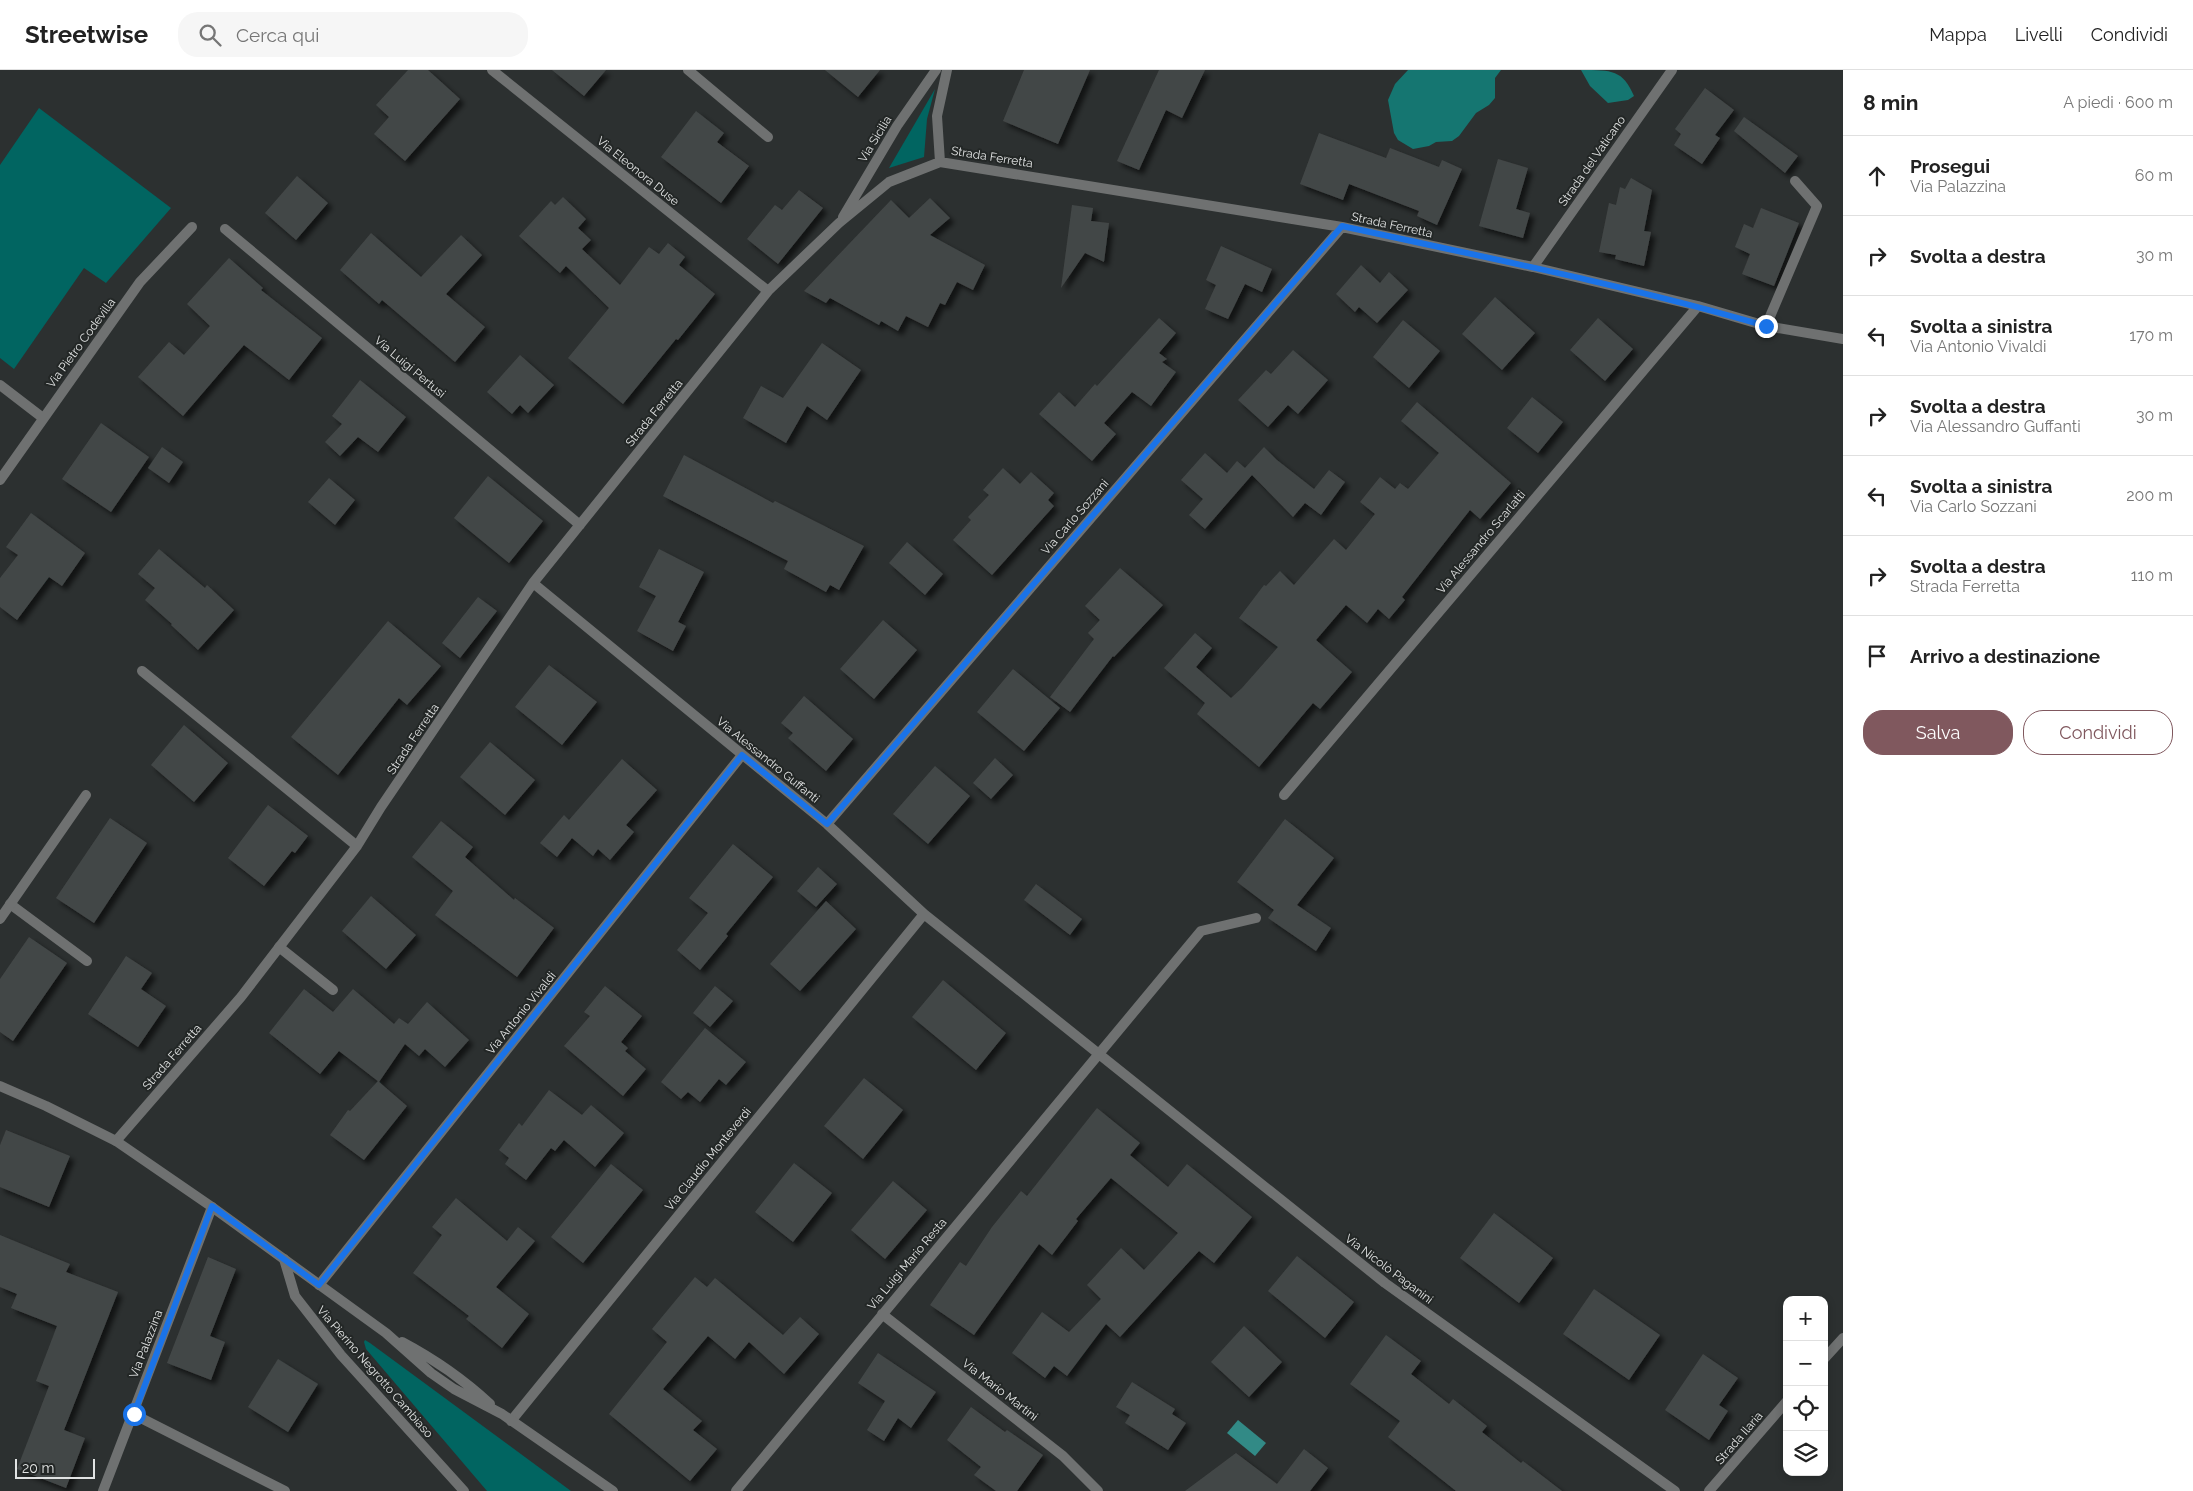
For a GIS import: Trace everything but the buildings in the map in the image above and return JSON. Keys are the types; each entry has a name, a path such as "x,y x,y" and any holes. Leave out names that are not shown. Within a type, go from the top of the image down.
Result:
{"street":[{"name":"Via Eleonora Duse","path":"492,70 768,291"},
{"path":"688,70 768,137"},
{"name":"Via Sicilia","path":"840,223 897,126 936,70"},
{"path":"940,162 938,116 947,70"},
{"name":"Strada del Vaticano","path":"1533,267 1672,70"},
{"name":"Strada Ferretta","path":"116,1141 241,997 357,846 381,807 533,584 768,291 840,223 889,182 940,162 1342,226 1533,267 1698,306 1766,326 1843,339"},
{"path":"1766,326 1817,206 1795,181"},
{"name":"Via Carlo Sozzani","path":"827,824 1342,226"},
{"name":"Via Pietro Codevilla","path":"0,480 140,282 192,227"},
{"name":"Via Luigi Pertusi","path":"225,229 580,525"},
{"name":"Via Alessandro Scarlatti","path":"1284,795 1698,306"},
{"path":"0,385 43,418"},
{"name":"Via Alessandro Guffanti","path":"533,584 827,824 924,914 1098,1055"},
{"path":"142,671 357,846"},
{"name":"Via Antonio Vivaldi","path":"319,1285 742,755"},
{"path":"0,919 86,795"},
{"path":"10,904 87,961"},
{"name":"Via Claudio Monteverdi","path":"507,1418 924,914"},
{"name":"Via Luigi Mario Resta","path":"736,1491 1202,931 1256,918"},
{"path":"279,947 333,990"},
{"name":"Via Nicolò Paganini","path":"1098,1055 1385,1283 1675,1491"},
{"name":"Via Pierino Negrotto Cambiaso","path":"0,1086 46,1106 116,1141 212,1206 386,1333 435,1376 454,1389 507,1418 612,1491"},
{"name":"Via Palazzina","path":"103,1491 212,1206"},
{"name":"Via Pierino Negrotto Cambiaso","path":"284,1260 295,1296 335,1348 464,1491"},
{"name":"Via Mario Martini","path":"882,1314 1063,1456 1098,1491"},
{"path":"1828,1355 1843,1338"},
{"name":"Strada Ilaria","path":"1709,1491 1783,1406"},
{"path":"134,1414 285,1491"}],"shaded area":[{"path":"1408,70 1501,70 1495,78 1495,98 1489,105 1476,113 1459,136 1452,141 1436,142 1429,146 1413,149 1398,140 1394,133 1388,100 1395,84"},
{"path":"1581,70 1601,70 1615,73 1621,76 1630,87 1634,96 1628,100 1608,103 1590,86"},
{"path":"935,89 927,119 924,157 889,168"},
{"path":"39,108 171,208 106,283 84,268 14,369 0,358 0,165"},
{"path":"365,1340 571,1491 487,1491 366,1349"},
{"path":"1238,1420 1266,1443 1255,1456 1227,1433"}],"route":[{"path":"134,1414 212,1206 319,1285 742,755 827,824 1342,226 1533,267 1698,306 1766,326"}]}
